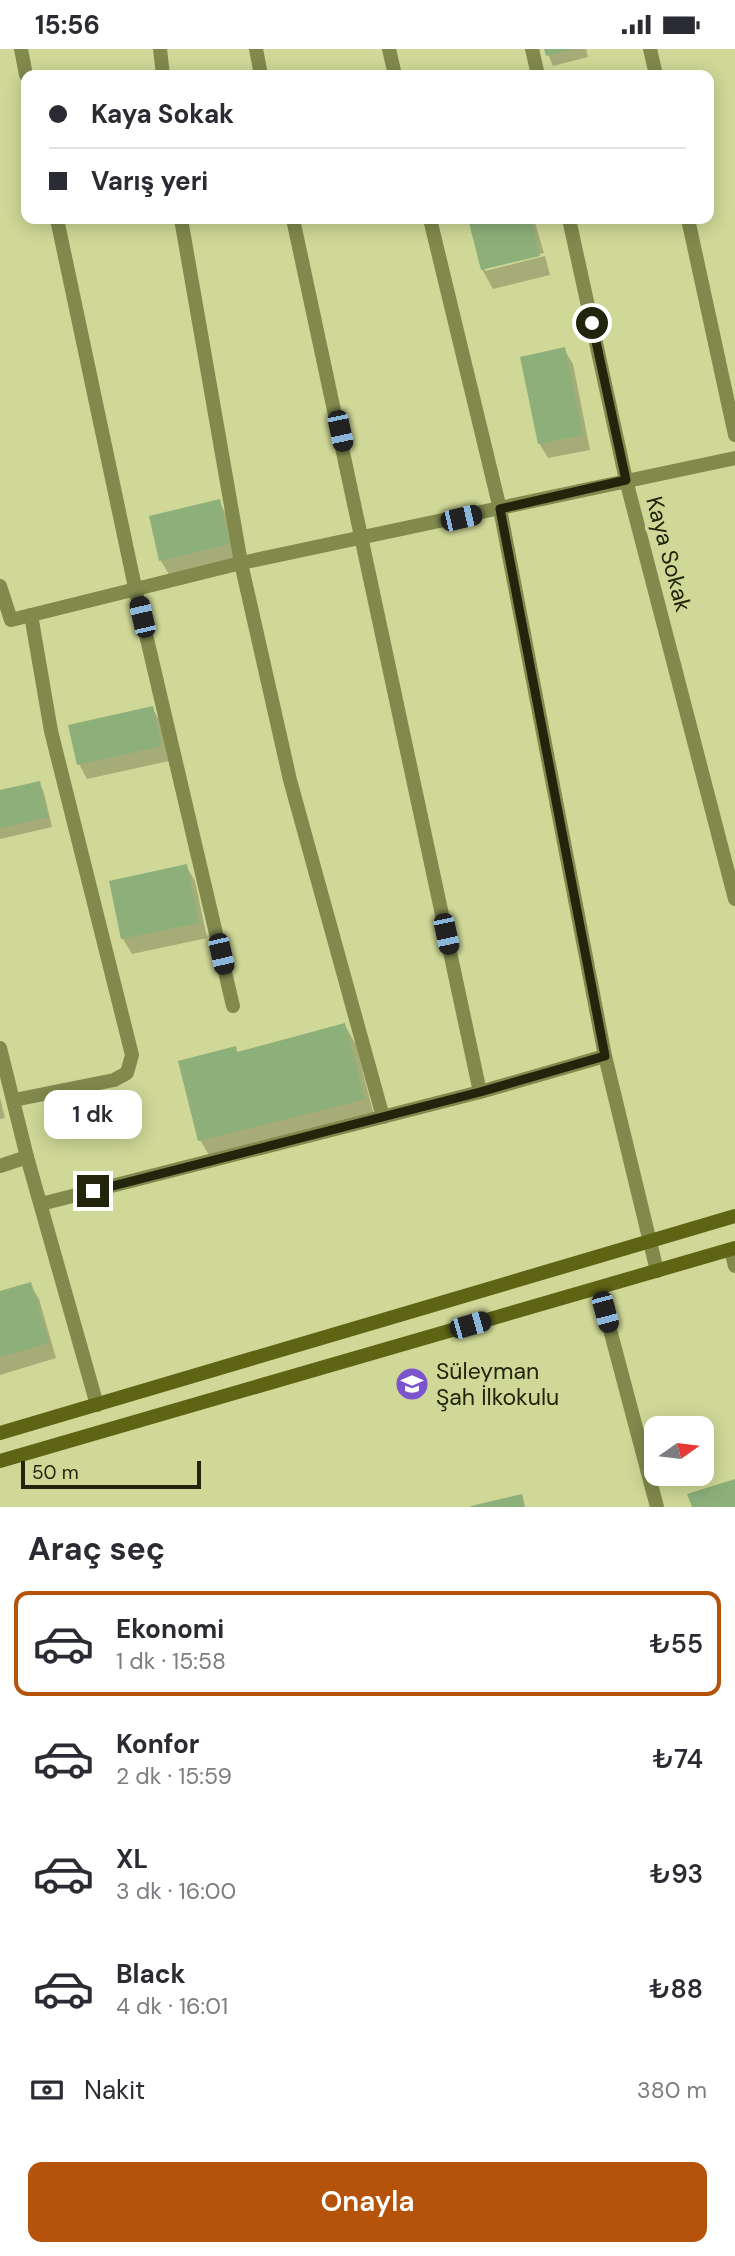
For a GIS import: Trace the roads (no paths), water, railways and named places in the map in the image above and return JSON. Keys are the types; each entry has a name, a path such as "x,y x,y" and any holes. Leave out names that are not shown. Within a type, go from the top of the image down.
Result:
{"main road":[{"path":"0,1433 735,1216"},
{"path":"0,1461 733,1249"}],"street":[{"path":"21,49 25,70"},
{"path":"160,49 162,70"},
{"path":"256,49 260,70"},
{"path":"389,49 394,70"},
{"path":"532,49 537,70"},
{"path":"650,49 655,70"},
{"path":"58,224 136,591 233,1006"},
{"path":"182,224 241,563 290,780 383,1117"},
{"path":"294,224 480,1092"},
{"path":"431,224 500,509 605,1056 657,1271"},
{"name":"Kaya Sokak","path":"570,224 626,480 735,899"},
{"path":"689,224 735,435"},
{"path":"0,586 10,620 241,563 735,459"},
{"path":"14,1100 114,1080 127,1073 132,1055 51,731 31,615"},
{"path":"0,1048 27,1157 97,1405"},
{"path":"41,1204 480,1092 605,1056"},
{"path":"0,1166 27,1157"},
{"path":"733,1249 735,1266"},
{"path":"599,1288 657,1507"}],"place":[{"name":"Süleyman Şah İlkokulu","path":"412,1384"}]}
